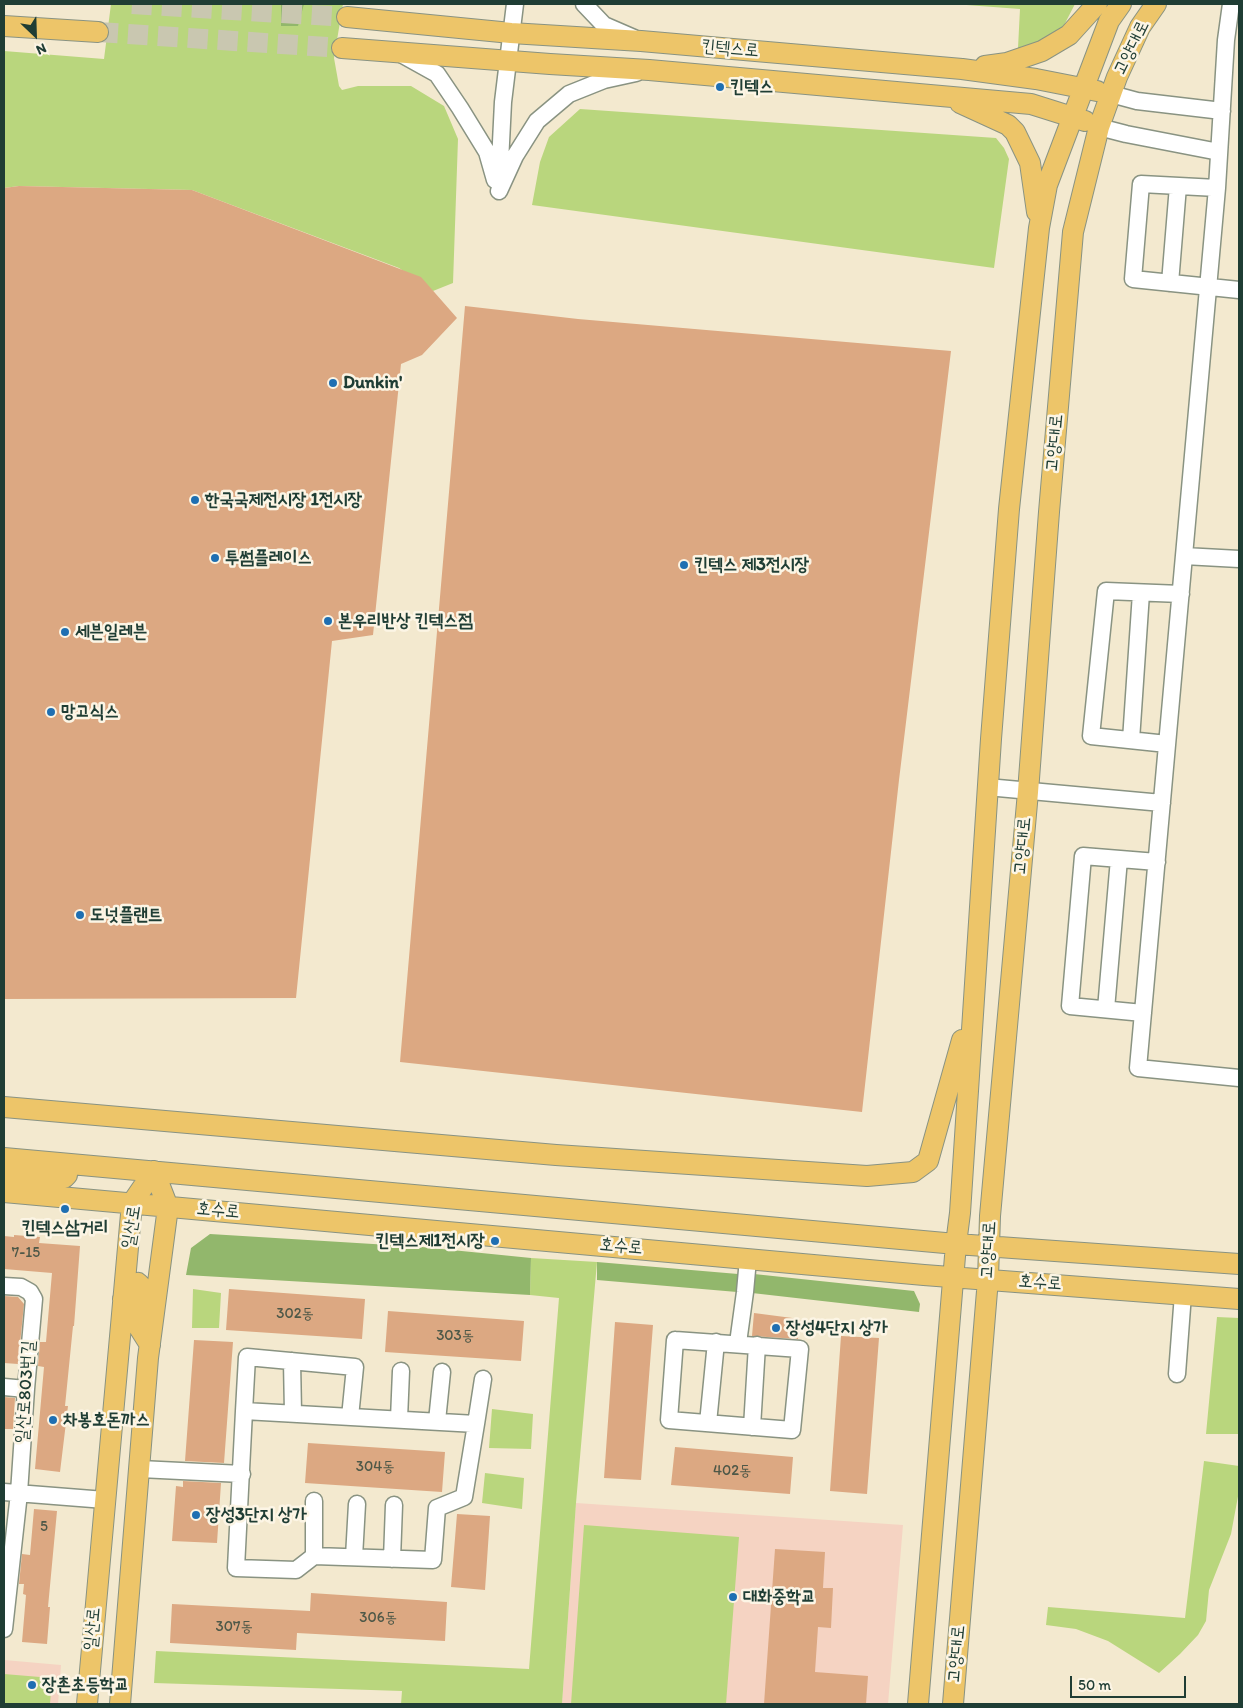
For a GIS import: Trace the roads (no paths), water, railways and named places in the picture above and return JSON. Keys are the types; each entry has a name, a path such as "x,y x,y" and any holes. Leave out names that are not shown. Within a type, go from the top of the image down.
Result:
{"main road":[{"path":"962,69 1007,62 1042,51 1069,35 1097,4"},
{"name":"고양대로","path":"918,1704 960,1213 973,1000 1009,510 1039,228 1047,185 1108,22 1121,4"},
{"name":"고양대로","path":"953,1704 988,1279 988,1246 1028,792 1073,232 1099,127 1111,94 1140,26 1156,4"},
{"name":"킨텍스로","path":"347,17 511,33 641,41 962,69 1036,79 1111,94"},
{"path":"4,26 98,32"},
{"name":"킨텍스로","path":"342,48 649,70 1031,104 1073,116 1099,127"},
{"path":"943,95 1002,122 1015,132 1030,162 1039,228"},
{"path":"4,1107 556,1155 867,1176 913,1172 928,1161 973,1000"},
{"name":"호수로","path":"4,1158 956,1244 1239,1264"},
{"path":"4,1174 64,1178 68,1171 59,1163"},
{"name":"일산로","path":"86,1704 132,1204 154,1171"},
{"name":"일산로","path":"120,1704 150,1344 168,1207 154,1171"},
{"name":"호수로","path":"4,1192 954,1277 1239,1299"},
{"path":"123,1298 133,1284 141,1286 138,1326 150,1344"}],"street":[{"path":"499,191 503,102 515,4"},
{"path":"584,4 604,25 641,41"},
{"path":"1231,4 1226,40 1217,188 1138,1068 1239,1078"},
{"path":"399,53 437,74 487,152 499,191"},
{"path":"499,191 515,156 537,120 569,94 604,80 649,70"},
{"path":"1111,94 1137,101 1222,111"},
{"path":"1099,127 1219,152"},
{"path":"1217,188 1141,184 1133,279 1239,290"},
{"path":"1170,283 1178,186"},
{"path":"1184,556 1239,559"},
{"path":"1167,744 1091,736 1106,591 1181,594"},
{"path":"1131,740 1142,593"},
{"path":"988,787 1162,804"},
{"path":"1143,1013 1070,1006 1082,856 1156,862"},
{"path":"1106,1010 1119,859"},
{"path":"738,1343 746,1292 748,1259"},
{"name":"일산로803번길","path":"4,1286 21,1287 30,1292 34,1299 26,1389 12,1493 4,1629"},
{"path":"1177,1374 1183,1294"},
{"path":"675,1340 738,1343 800,1349 792,1430 669,1420 675,1340"},
{"path":"708,1423 716,1342"},
{"path":"752,1427 758,1345"},
{"path":"350,1417 355,1367 247,1357 236,1568 296,1570 314,1556 433,1560 437,1508 464,1497 483,1378"},
{"path":"292,1361 292,1413"},
{"path":"399,1419 401,1371"},
{"path":"437,1421 442,1372"},
{"path":"4,1387 26,1389"},
{"path":"244,1411 476,1424"},
{"path":"140,1469 242,1474"},
{"path":"12,1493 105,1500"},
{"path":"314,1501 314,1556"},
{"path":"354,1557 356,1504"},
{"path":"392,1558 394,1504"}],"tunnel":[{"path":"132,4 347,17"},
{"path":"98,32 342,48"}],"place":[{"name":"킨텍스","path":"720,87"},
{"name":"Dunkin'","path":"333,383"},
{"name":"한국국제전시장 1전시장","path":"195,500"},
{"name":"투썸플레이스","path":"215,558"},
{"name":"킨텍스 제3전시장","path":"684,565"},
{"name":"본우리반상 킨텍스점","path":"328,621"},
{"name":"세븐일레븐","path":"65,632"},
{"name":"망고식스","path":"51,712"},
{"name":"도넛플랜트","path":"80,915"},
{"name":"킨텍스삼거리","path":"65,1209"},
{"name":"킨텍스제1전시장","path":"495,1241"},
{"name":"장성4단지 상가","path":"776,1328"},
{"name":"차봉호돈까스","path":"53,1420"},
{"name":"장성3단지 상가","path":"196,1515"},
{"name":"대화중학교","path":"733,1597"},
{"name":"장촌초등학교","path":"32,1685"}]}
